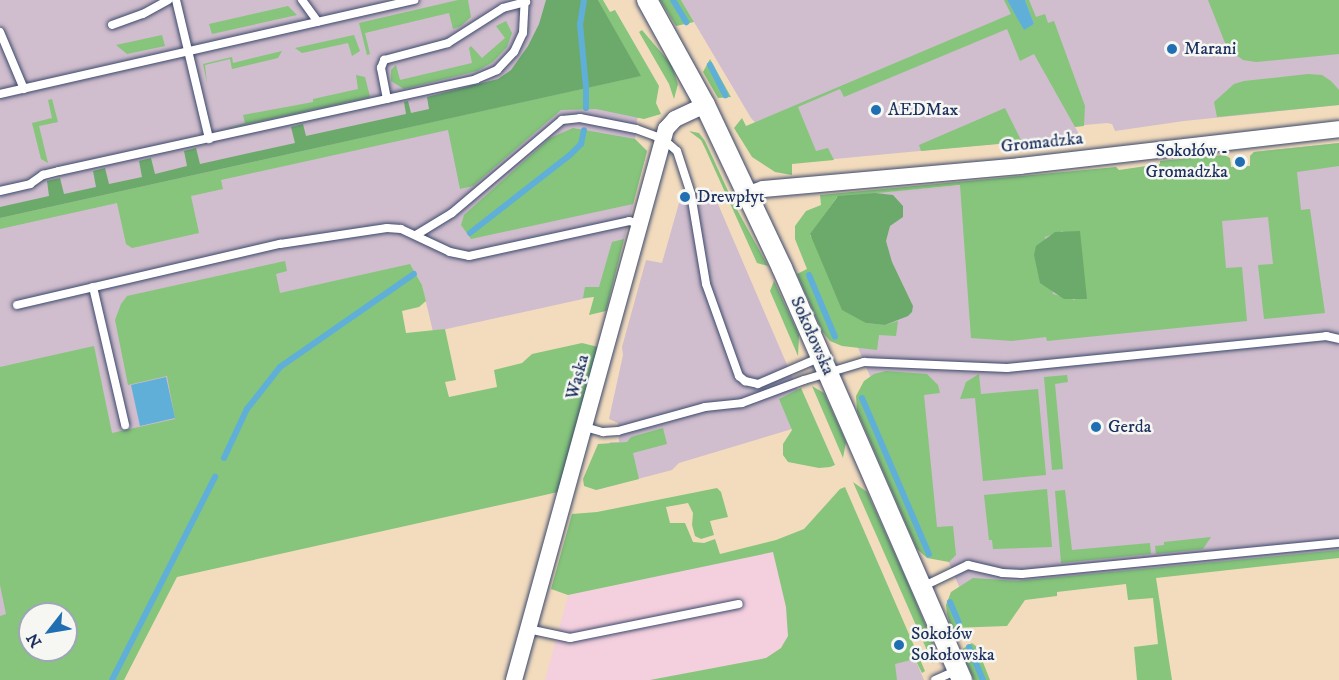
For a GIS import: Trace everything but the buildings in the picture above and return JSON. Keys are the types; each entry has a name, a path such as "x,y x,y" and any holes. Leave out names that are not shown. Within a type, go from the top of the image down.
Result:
{"street":[{"name":"Sokołowska","path":"647,0 705,105 748,194 960,675"},
{"name":"Wąska","path":"514,680 663,139 671,121 705,105"},
{"name":"Gromadzka","path":"748,194 763,189 1020,166 1339,129"}],"lane":[{"path":"112,24 134,18 168,0"},
{"path":"176,0 209,139"},
{"path":"302,0 318,22"},
{"path":"0,94 414,0"},
{"path":"0,191 30,184 45,174 209,139 387,99 476,79 497,70 514,52 522,33 526,1 503,8 448,43 384,60 381,68 387,99"},
{"path":"0,32 24,89"},
{"path":"416,235 452,213 562,120 580,118 636,129 663,139 677,151 691,194 706,284 740,376 745,381 758,384 824,365 872,362 1007,368 1326,336 1339,339"},
{"path":"17,305 280,244 387,228 401,229 450,252 470,256 628,221 640,224"},
{"path":"93,287 125,425"},
{"path":"585,428 603,432 618,431 705,407 742,403 824,365"},
{"path":"921,587 968,565 1002,573 1022,574 1339,543"},
{"path":"528,629 557,637 577,637 739,604"},
{"path":"935,680 960,675"}],"shaded area":[{"path":"0,0 598,0 641,76 646,102 637,120 635,139 647,151 610,293 433,332 422,285 411,266 97,680 0,680"},
{"path":"681,0 1339,0 1339,105 1184,121 1115,131 1112,124 1107,123 1085,125 1075,127 1080,136 792,163 751,118"},
{"path":"1339,143 1339,554 961,591 842,310 838,196 1073,175 1176,319 1161,161 1224,155 1230,158 1231,167 1250,166 1250,156 1254,152"},
{"path":"712,190 812,423 679,463 672,470 596,490 610,442 619,442 618,423 609,419 623,355 622,347 646,260 662,263 681,196"},
{"path":"859,533 915,659 819,680 545,680 568,595"},
{"path":"915,659 924,680 819,680"}],"green space":[{"path":"458,0 468,0 471,17 461,26 453,29 449,13 365,33 370,54 367,55 359,23"},
{"path":"546,0 598,0 641,76 0,218 0,207 49,196 47,181 60,178 64,194 96,187 93,171 105,168 109,184 142,177 139,161 151,158 155,174 187,166 184,151 196,148 200,164 295,143 291,127 303,124 306,136 406,114 404,102 408,101 411,113 429,109 427,97 498,79 511,70 528,46 539,24"},
{"path":"598,0 603,0 610,12 615,10 659,86 656,103 661,114 644,119 596,109 561,110 473,186 460,189 448,130 221,180 223,189 191,196 199,233 132,248 126,244 117,203 0,229 0,218 640,76"},
{"path":"660,0 681,0 694,22 676,26"},
{"path":"1004,0 1007,0 1024,29 1034,24 1025,0 1029,0 1036,17 1045,14 1048,23 1054,21 1085,106 1084,126 1075,127 1034,54 1020,61 1007,29 844,97 840,89 798,107 816,151 828,148 834,160 792,164 792,175 775,172 752,157 734,128 742,118 746,126 1011,14"},
{"path":"1208,0 1339,0 1339,54 1256,62 1243,60 1227,48"},
{"path":"288,6 297,15 212,34 209,24"},
{"path":"506,21 512,33 507,47 493,62 477,71 404,89 391,81 391,70 396,65 400,80 472,63 469,48 471,46 482,58 505,38 496,26"},
{"path":"642,30 671,64 678,84 674,99 669,84 639,32"},
{"path":"162,35 165,46 127,54 116,45"},
{"path":"354,35 360,51 352,56 348,43 302,53 295,48"},
{"path":"282,51 278,58 232,69 230,59 205,65 207,83 203,64 232,57 233,63"},
{"path":"710,59 731,97 718,98 703,72"},
{"path":"1308,74 1322,75 1331,81 1339,90 1339,105 1217,117 1214,102 1234,84"},
{"path":"356,75 365,77 370,97 220,130 245,123 243,115 313,102 313,99 358,89"},
{"path":"52,99 58,122 39,126 48,163 41,159 32,123 52,118 48,100"},
{"path":"1005,108 1022,142 921,151 919,145"},
{"path":"573,128 635,139 647,151 633,204 471,239 461,225 464,215 550,138"},
{"path":"689,131 699,133 705,141 735,206 768,266 757,263 701,140"},
{"path":"1339,143 1339,166 1297,172 1301,210 1310,209 1325,313 1264,319 1258,265 1273,264 1268,217 1222,221 1226,268 1242,267 1247,321 1047,341 1046,337 1012,341 971,338 960,185 837,197 810,235 866,323 885,325 898,321 896,336 879,335 877,350 842,346 830,341 822,331 797,274 807,269 795,239 795,226 806,211 821,205 820,195 1116,167 1119,170 1160,164 1160,161 1224,155 1230,158 1231,167 1250,166 1250,156 1254,152","holes":["1063,231 1075,300 1053,294 1045,237"]},
{"path":"875,193 893,195 903,206 903,217 890,226 886,241 892,262 913,306 908,316 885,325 866,323 842,310 810,234 838,196"},
{"path":"1080,231 1087,299 1064,299 1040,283 1034,255 1036,246 1055,232"},
{"path":"624,239 606,311 589,315 594,297 583,298 585,287 599,287 612,242"},
{"path":"285,261 287,271 276,274 280,293 410,264 422,285 426,301 419,307 402,311 406,333 445,329 456,380 445,382 449,397 497,387 494,370 522,363 532,354 582,343 598,347 558,492 177,577 124,680 0,680 0,616 6,614 0,585 0,367 94,346 112,433 175,419 167,376 128,385 115,320 127,296"},
{"path":"774,281 799,335 798,356 770,291"},
{"path":"886,371 927,374 938,385 940,393 924,395 937,527 953,526 956,555 949,562 927,558 917,549 857,411 856,396 864,381 874,374"},
{"path":"979,374 981,394 1038,389 1046,475 983,481 975,398 960,399 966,382"},
{"path":"1067,375 1068,382 1055,384 1063,469 1052,470 1044,377"},
{"path":"812,386 824,393 846,442 843,458"},
{"path":"801,388 835,465 819,468 788,462 783,455 783,444 792,430 779,399"},
{"path":"663,428 667,444 633,453 639,479 596,490 584,486 583,479 598,444 627,442 631,437"},
{"path":"853,482 867,492 906,579 933,643 933,664"},
{"path":"845,487 925,671 922,673 915,659 895,664 897,680 650,680 766,658 781,648 788,636 786,607 773,552 568,595 551,589 572,514 597,512 717,488 721,492 728,517 710,521 714,535 701,539 695,536 692,525 693,513 688,503 666,507 670,523 685,523 693,542 704,543 715,539 720,554 776,540 804,529 840,489"},
{"path":"1047,489 1052,547 993,549 992,540 989,540 984,495"},
{"path":"1065,490 1072,550 1150,543 1151,554 1061,563 1055,491"},
{"path":"1211,537 1203,549 1156,554 1155,546 1164,545 1164,542"},
{"path":"1339,550 1339,558 1156,578 1172,680 1137,680 1134,647 1158,644 1153,598 1128,600 1126,584 1057,592 1057,596 1025,600 1007,626 951,628 947,614 946,605 951,592 973,578 1017,581"},
{"path":"972,643 977,647 990,680 974,680 961,650"}],"water":[{"path":"1007,0 1025,0 1034,24 1024,30"},
{"path":"166,377 175,418 140,426 131,385"}],"waterway":[{"path":"584,0 580,24 586,87"},
{"path":"673,0 686,22"},
{"path":"710,65 725,95"},
{"path":"586,89 586,108"},
{"path":"470,233 570,155 581,144 584,130"},
{"path":"224,458 247,409 280,367 414,274"},
{"path":"809,275 835,337"},
{"path":"862,398 929,554"},
{"path":"112,680 215,477"},
{"path":"950,602 959,623"},
{"path":"969,647 983,680"}],"place":[{"name":"Marani","path":"1172,49"},
{"name":"AEDMax","path":"876,110"},
{"name":"Sokołów - Gromadzka","path":"1240,162"},
{"name":"Drewpłyt","path":"685,197"},
{"name":"Gerda","path":"1096,427"},
{"name":"Sokołów Sokołowska","path":"899,645"}]}
